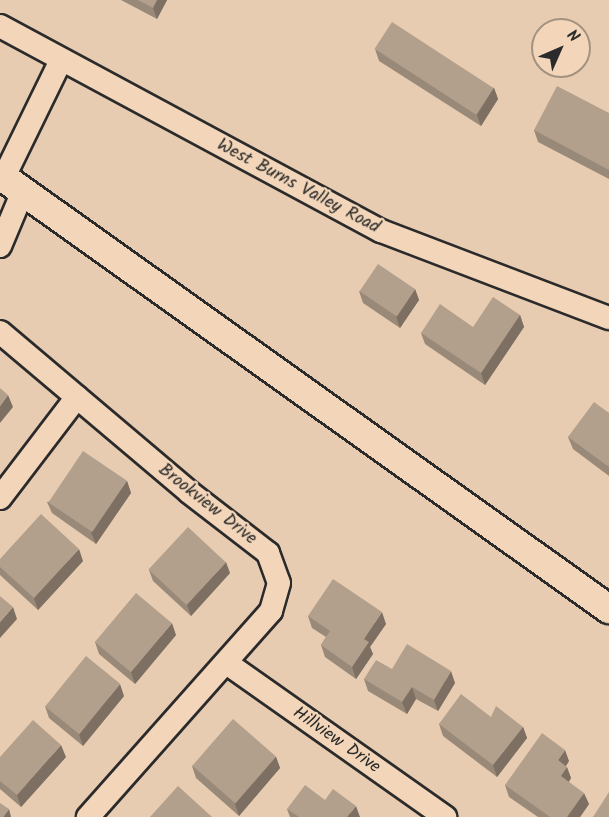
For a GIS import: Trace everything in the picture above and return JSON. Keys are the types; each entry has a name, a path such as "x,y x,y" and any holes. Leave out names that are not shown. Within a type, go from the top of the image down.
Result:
{"main road":[{"path":"9,181 609,609"}],"street":[{"name":"West Burns Valley Road","path":"0,26 60,62 381,231 609,318"},
{"path":"0,246 9,181 60,62"},
{"name":"Brookview Drive","path":"0,332 189,492 268,553 279,583 271,611 228,664 88,817"},
{"path":"0,498 77,397"},
{"name":"Hillview Drive","path":"228,664 445,817"}],"building":[{"path":"138,0 157,0 153,8"},
{"path":"392,22 493,88 476,115 375,49"},
{"path":"557,86 609,113 609,170 534,130"},
{"path":"378,264 415,289 397,317 360,291"},
{"path":"493,297 520,315 481,373 421,333 440,304 473,327"},
{"path":"0,388 8,395 0,406"},
{"path":"594,402 609,413 609,467 568,437"},
{"path":"83,451 127,481 92,532 48,502"},
{"path":"41,514 79,549 34,598 0,567 0,559"},
{"path":"188,527 226,562 186,605 148,569"},
{"path":"333,579 382,612 364,639 369,642 352,667 321,645 330,631 308,616"},
{"path":"136,593 172,623 131,672 95,642"},
{"path":"0,596 13,607 0,622"},
{"path":"407,644 451,671 434,700 412,687 402,702 364,679 376,660 392,669"},
{"path":"86,656 120,684 79,734 45,707"},
{"path":"461,694 491,717 496,706 523,727 493,765 439,724"},
{"path":"233,719 276,756 235,803 192,766"},
{"path":"33,720 61,745 17,795 0,781 0,757"},
{"path":"542,733 565,750 558,760 567,767 561,776 584,793 567,817 550,817 505,785"},
{"path":"305,785 325,800 333,789 356,806 347,817 299,817 287,809"},
{"path":"178,786 212,817 150,817"},
{"path":"609,792 609,817 593,817"},
{"path":"0,803 9,809 3,817 0,817"}]}
